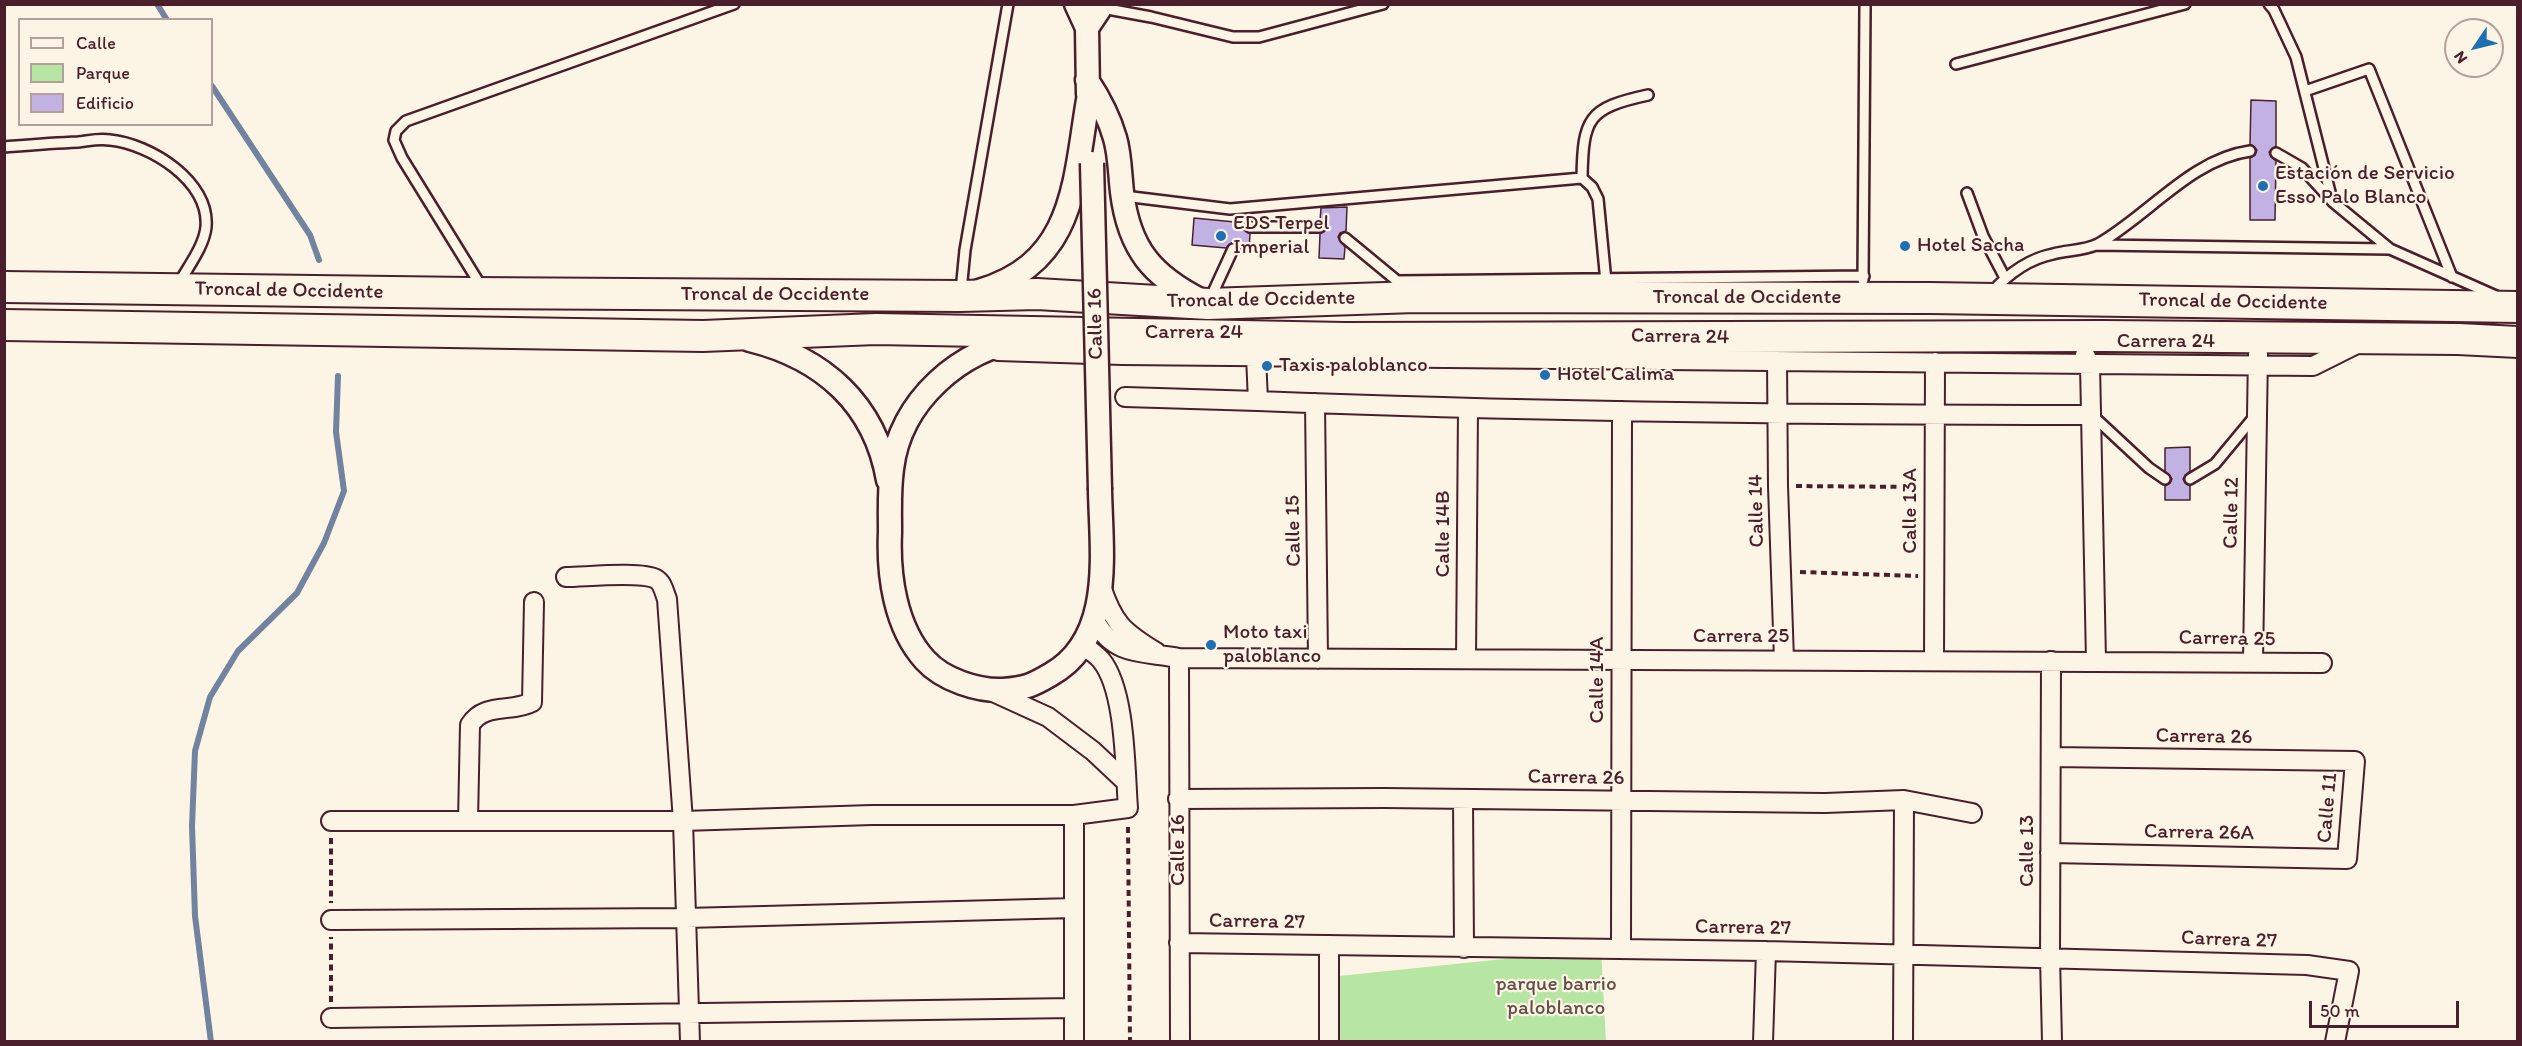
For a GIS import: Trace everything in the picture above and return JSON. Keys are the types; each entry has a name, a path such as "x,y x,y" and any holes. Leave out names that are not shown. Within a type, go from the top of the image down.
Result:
{"highway":[{"name":"Troncal de Occidente","path":"4,287 486,293 961,296 1037,294 1208,304 1406,289 1996,288 2517,306"},
{"name":"Troncal de Occidente","path":"4,325 703,336 876,329 1345,338 2074,336 2258,351 2369,338 2517,342"}],"street":[{"name":"Calle 16","path":"891,494 889,557 895,598 906,631 926,661 959,683 990,690 1026,688 1062,669 1084,645 1095,621 1101,586 1100,490 1087,28 1076,4"},
{"path":"1087,28 1102,6"},
{"path":"961,296 995,286 1021,272 1037,261 1053,241 1070,205 1088,90"},
{"path":"1088,90 1101,102 1116,138 1122,195 1131,232 1143,256 1175,288 1208,304"},
{"path":"891,494 892,468 898,443 923,397 941,378 961,362 984,350 1009,341 1056,333"},
{"path":"703,336 748,339 775,346 801,357 825,373 846,392 863,414 886,466 891,494"},
{"path":"2074,336 2090,364 2096,661"},
{"name":"Carrera 24","path":"984,350 1122,355 2090,364 2258,351"},
{"name":"Calle 12","path":"2253,661 2258,351"},
{"path":"1256,356 1258,401"},
{"name":"Calle 14","path":"1777,361 1778,486 1784,660"},
{"name":"Calle 13A","path":"1934,660 1935,362"},
{"path":"1125,397 1468,409 1778,414 2091,415"},
{"name":"Calle 15","path":"1315,404 1318,658"},
{"name":"Calle 14B","path":"1466,659 1468,409"},
{"name":"Calle 14A","path":"1621,949 1622,411"},
{"path":"566,577 642,576 656,579 662,585 667,599 684,821 690,1041"},
{"path":"1101,586 1109,610 1121,628 1160,655"},
{"path":"468,821 470,725 475,717 484,712 525,707 532,702 534,602"},
{"name":"Carrera 25","path":"1095,621 1104,636 1116,646 1179,658 2322,663"},
{"path":"331,821 684,821 872,815 1074,815 1128,808 1117,697 1110,674 1101,660 1084,645"},
{"name":"Calle 16","path":"1179,658 1180,1041"},
{"name":"Calle 13","path":"2051,661 2052,1041"},
{"path":"990,690 1048,717 1093,751 1125,782"},
{"name":"Carrera 26","path":"2052,757 2355,761"},
{"name":"Calle 11","path":"2347,859 2355,761"},
{"name":"Carrera 26","path":"1178,799 1825,803 1904,801 1972,813"},
{"path":"1463,799 1464,948"},
{"path":"1903,1041 1904,801"},
{"path":"1074,815 1074,1041"},
{"name":"Carrera 26A","path":"2050,853 2347,859"},
{"path":"331,920 686,918 1074,908"},
{"name":"Carrera 27","path":"1179,943 1903,953 2307,965 2349,971 2335,1041"},
{"path":"1329,945 1329,1041"},
{"path":"1763,1041 1766,951"},
{"path":"331,1018 690,1015 1074,1008"}],"lane":[{"path":"486,293 402,158 394,141 396,131 406,121 734,4"},
{"path":"961,296 964,250 1008,4"},
{"path":"1102,6 1233,37 1259,37 1383,4"},
{"path":"1956,64 2185,4"},
{"path":"2269,4 2285,32 2305,91 2333,202"},
{"path":"1863,287 1865,7"},
{"path":"2305,91 2369,69 2452,277"},
{"path":"1582,178 1583,144 1587,124 1599,112 1617,102 1648,95"},
{"path":"4,147 109,140 142,148 162,158 189,182 204,207 206,228 202,242 175,289"},
{"path":"2096,245 2178,184 2229,155 2250,151"},
{"path":"2276,153 2302,168 2333,202 2390,249 2517,306"},
{"path":"1122,195 1230,209 1582,178 1592,187 1598,199 1607,289"},
{"path":"1966,193 1996,288 2025,265 2051,254 2096,245 2390,249"},
{"path":"1230,209 1231,222"},
{"path":"1250,227 1320,227"},
{"path":"1345,238 1406,289"},
{"path":"1208,304 1233,249"},
{"path":"2091,415 2149,468 2165,479"},
{"path":"2190,479 2216,464 2256,415"}],"path":[{"path":"1778,486 1934,487"},
{"path":"1781,571 1933,577"},
{"path":"1128,808 1130,1041"},
{"path":"331,821 331,1018"}],"green space":[{"name":"parque barrio paloblanco","path":"1601,949 1606,1041 1329,1041 1329,977"}],"building":[{"name":"Estación de Servicio Esso Palo Blanco","path":"2251,100 2276,101 2276,146 2269,152 2276,161 2275,220 2250,220 2250,158 2257,150 2250,144"},
{"name":"EDS Terpel Imperial","path":"1347,207 1346,231 1340,233 1338,237 1345,247 1344,259 1319,258 1320,234 1327,228 1320,220 1321,208"},
{"name":"EDS Terpel Imperial","path":"1194,218 1245,223 1244,230 1250,234 1249,250 1240,249 1233,242 1226,248 1192,245"},
{"path":"2190,447 2190,471 2183,479 2190,486 2190,500 2165,500 2165,486 2172,479 2165,471 2165,448"}],"waterway":[{"path":"157,4 166,18"},
{"path":"213,88 310,235 319,260"},
{"path":"211,1042 195,916 192,826 195,751 210,697 238,651 297,593 324,543 344,491 336,432 338,376"}],"place":[{"name":"Estación de Servicio Esso Palo Blanco","path":"2263,186"},
{"name":"EDS Terpel Imperial","path":"1221,236"},
{"name":"Hotel Sacha","path":"1905,246"},
{"name":"Taxis paloblanco","path":"1267,366"},
{"name":"Hotel Calima","path":"1545,375"},
{"name":"Moto taxi paloblanco","path":"1211,645"}]}
